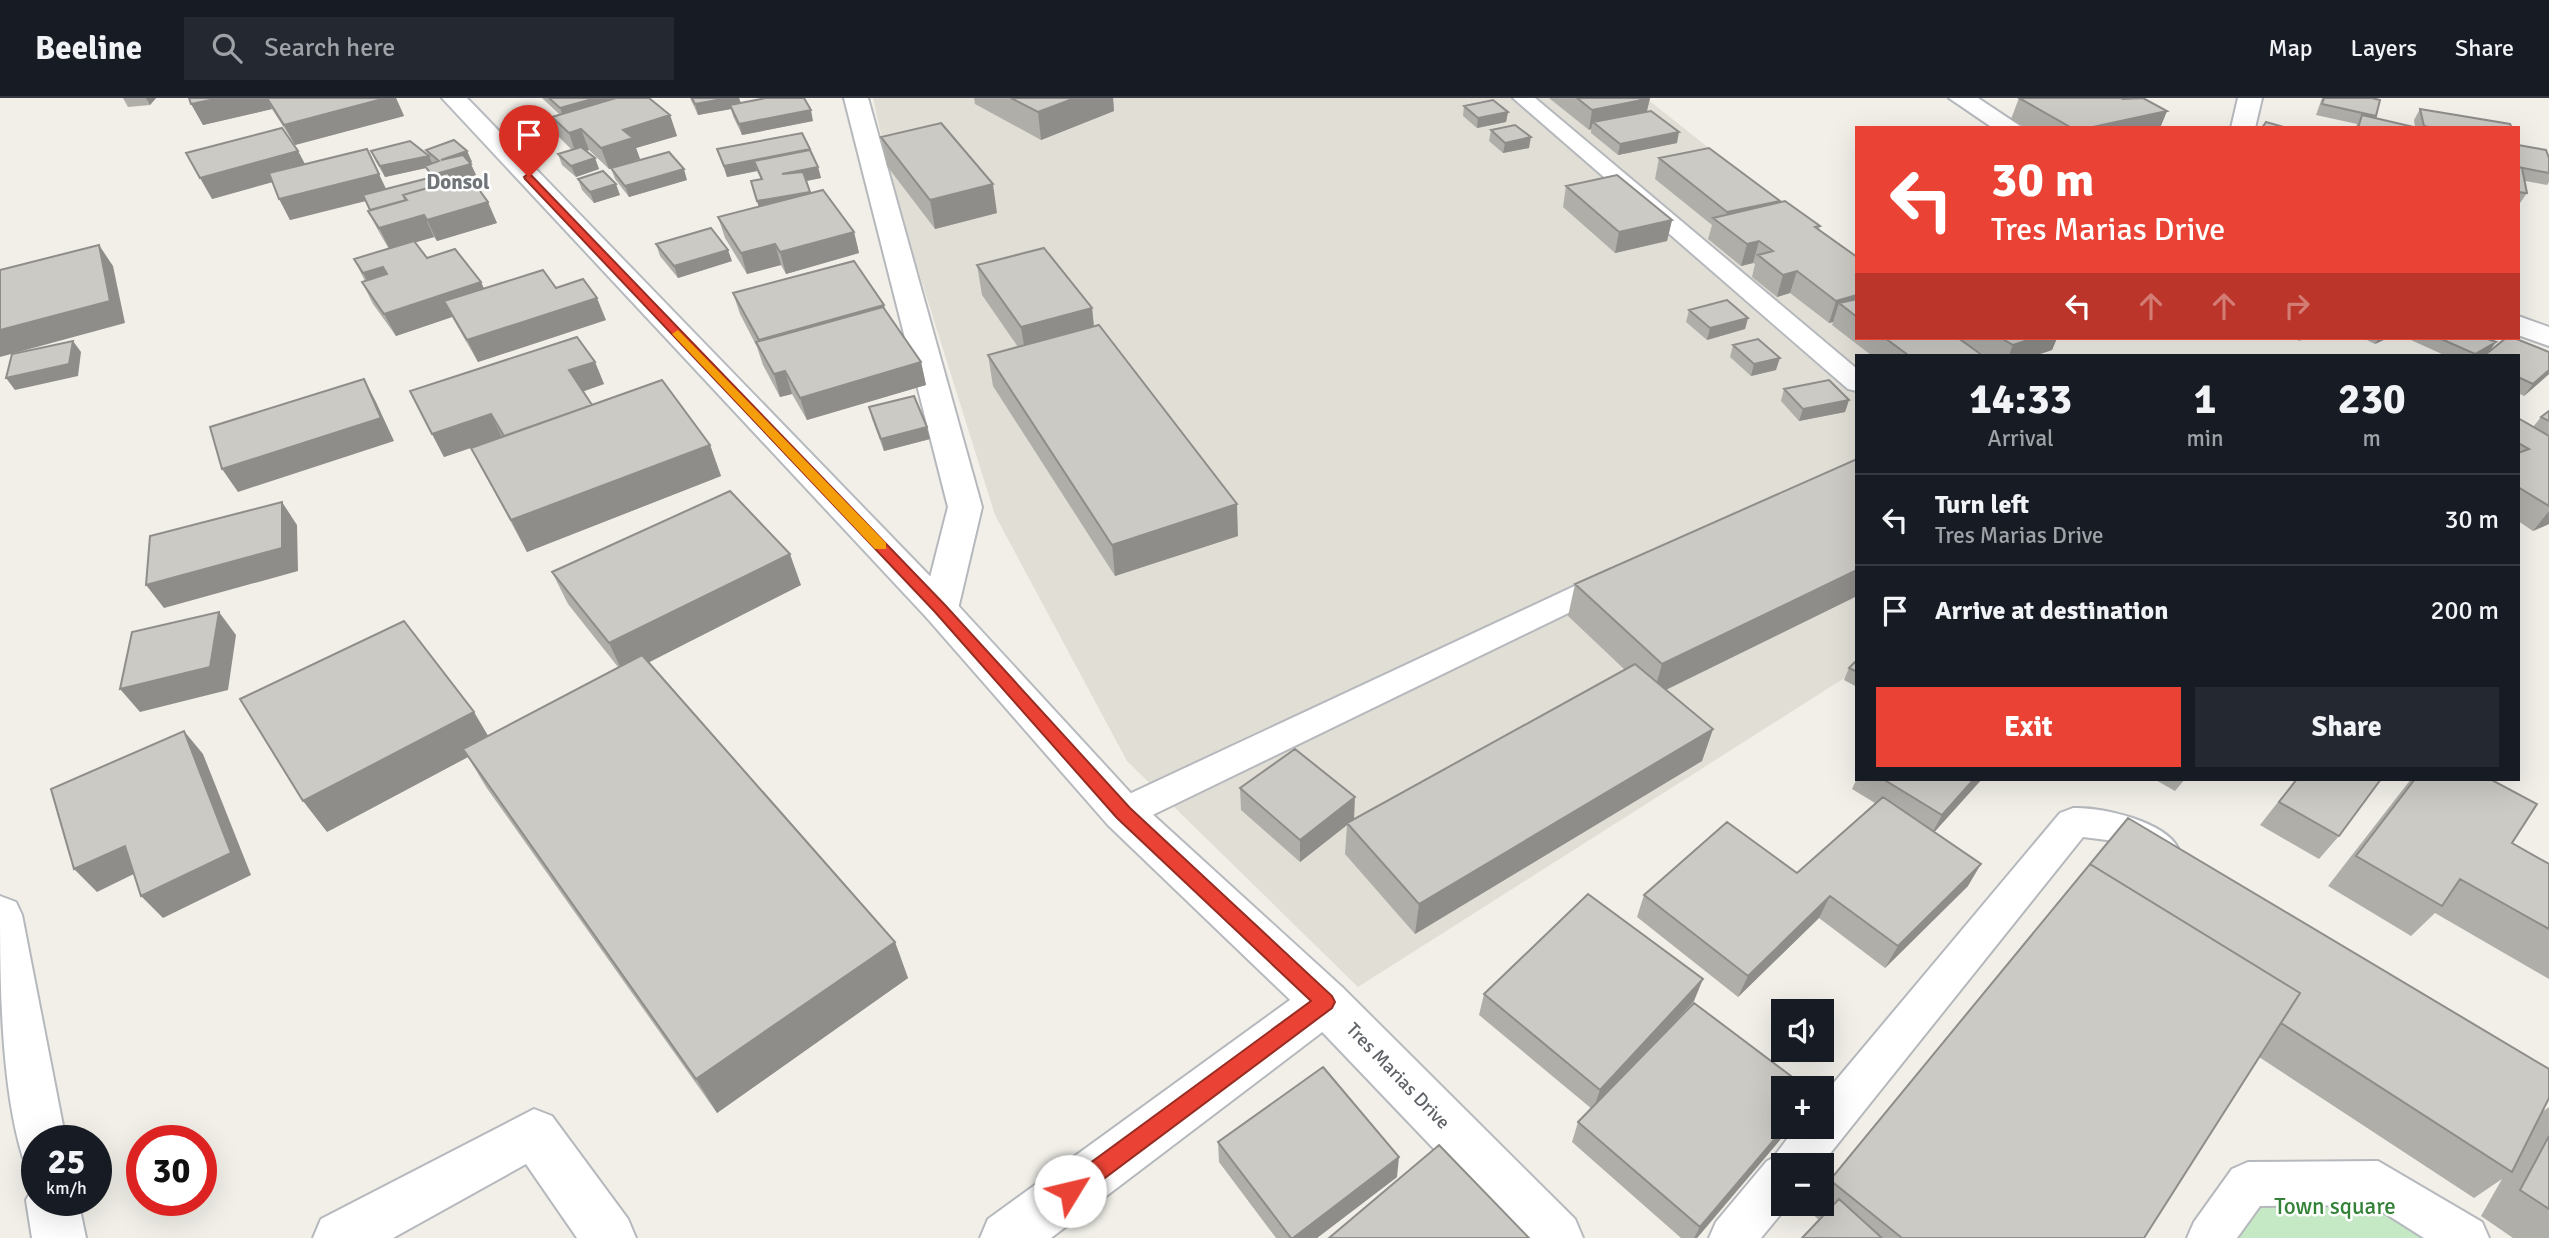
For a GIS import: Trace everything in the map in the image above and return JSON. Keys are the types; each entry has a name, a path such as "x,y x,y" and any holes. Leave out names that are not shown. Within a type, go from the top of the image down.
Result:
{"main road":[{"name":"Tres Marias Drive","path":"454,98 940,609 1123,813 1325,1002 1556,1238"},
{"path":"856,98 965,507 940,609"},
{"path":"1961,98 2008,126"},
{"path":"2243,126 2250,98"},
{"path":"2520,326 2549,337"},
{"path":"0,915 38,1125"},
{"path":"1007,1238 1325,1002"},
{"path":"340,1238 534,1133 610,1238"},
{"path":"55,1216 59,1238"}],"lane":[{"path":"1523,98 1855,381"},
{"path":"1123,813 1633,570"},
{"path":"1803,1153 2073,823 2093,821 2112,824 2197,867"},
{"path":"2210,1238 2248,1184 2365,1183 2378,1183 2466,1238"},
{"path":"1732,1238 1771,1191"}],"shaded area":[{"path":"873,98 1646,98 1855,264 1855,340 1962,354 1855,354 1855,671 1358,987 1127,761 995,515 894,193"}],"green space":[{"name":"Town square","path":"2370,1174 2473,1238 2197,1238 2242,1175"}],"building":[{"path":"189,98 220,98 191,104"},
{"path":"267,98 386,98 284,125"},
{"path":"549,98 596,98 560,108"},
{"path":"616,98 649,98 670,115 623,130 633,138 601,148 581,129 569,133 552,117"},
{"path":"692,98 728,98 695,104"},
{"path":"766,98 804,98 811,110 739,124 730,105"},
{"path":"1011,98 1075,98 1038,112"},
{"path":"1577,98 1639,98 1642,100 1592,110"},
{"path":"2019,98 2143,98 2167,111 2097,126 2068,126"},
{"path":"2324,98 2380,100 2376,116 2322,104"},
{"path":"1493,100 1508,112 1478,118 1464,106"},
{"path":"2420,109 2511,126 2424,126"},
{"path":"1651,111 1679,132 1620,144 1593,122"},
{"path":"2362,115 2409,126 2359,126"},
{"path":"2266,122 2280,126 2263,126"},
{"path":"941,123 993,184 930,200 881,137"},
{"path":"1515,125 1531,137 1505,143 1491,130"},
{"path":"282,128 298,151 200,178 186,153"},
{"path":"802,133 810,149 724,166 717,149"},
{"path":"454,140 467,151 441,160 463,155 471,164 432,175 425,166 439,161 426,150"},
{"path":"410,141 429,156 380,166 371,151"},
{"path":"2520,145 2546,150 2549,173 2520,167"},
{"path":"581,147 595,158 571,166 558,154"},
{"path":"1709,148 1780,201 1727,212 1659,158"},
{"path":"367,149 379,174 279,199 269,173"},
{"path":"810,150 818,167 782,174 803,172 810,192 757,201 751,181 762,179 754,161"},
{"path":"669,152 684,169 625,186 611,168"},
{"path":"2520,168 2522,168 2527,193 2520,192"},
{"path":"603,171 616,184 590,192 578,179"},
{"path":"448,173 453,181 403,195 406,200 370,210 363,195"},
{"path":"1617,175 1672,220 1619,232 1566,186"},
{"path":"469,176 488,202 427,220 424,215 379,228 368,211 407,200 403,195"},
{"path":"823,190 854,232 780,252 775,244 741,253 718,217"},
{"path":"1785,201 1855,256 1855,296 1836,301 1797,271 1783,275 1758,255 1773,251 1759,241 1747,244 1713,218"},
{"path":"711,228 728,250 674,266 656,244"},
{"path":"414,241 427,258 455,249 481,282 384,314 362,282 387,274 383,267 363,273 354,259"},
{"path":"99,245 110,301 0,330 0,270"},
{"path":"1044,248 1092,308 1021,327 977,265"},
{"path":"854,261 884,305 759,340 733,293"},
{"path":"543,270 556,288 583,279 597,298 467,340 444,301"},
{"path":"1855,299 1855,315 1839,303"},
{"path":"1727,300 1748,318 1710,328 1689,310"},
{"path":"883,307 921,362 800,398 785,371 774,374 756,342"},
{"path":"1099,325 1237,504 1112,545 988,355"},
{"path":"577,337 595,362 569,370 592,405 504,436 491,414 432,434 410,391"},
{"path":"1758,339 1780,358 1754,364 1733,345"},
{"path":"1888,340 1961,340 1981,354 1907,354"},
{"path":"2004,340 2028,340 2013,345"},
{"path":"2444,340 2496,342 2475,354"},
{"path":"2504,340 2519,340 2549,352 2549,370 2533,384 2520,378 2520,354 2486,354"},
{"path":"73,341 69,364 6,378 12,354"},
{"path":"364,379 381,418 222,469 210,427"},
{"path":"662,380 710,445 511,520 471,448"},
{"path":"1829,380 1849,400 1803,409 1784,389"},
{"path":"914,396 927,427 881,439 869,407"},
{"path":"2549,411 2549,421 2541,417"},
{"path":"2520,419 2549,436 2549,506 2520,488 2520,452 2529,449 2520,444"},
{"path":"1855,460 1855,571 1662,664 1575,584"},
{"path":"730,491 790,554 609,643 552,572"},
{"path":"282,502 282,548 146,585 150,536"},
{"path":"219,612 210,667 120,689 132,632"},
{"path":"404,621 474,712 303,801 240,699"},
{"path":"642,655 895,942 696,1079 463,749"},
{"path":"1635,664 1713,729 1419,904 1347,823"},
{"path":"184,731 231,853 141,896 125,846 74,869 51,789"},
{"path":"1295,749 1355,797 1300,840 1240,788"},
{"path":"1886,781 1972,781 1942,815"},
{"path":"2295,781 2380,781 2339,836 2279,802"},
{"path":"2413,781 2494,781 2537,804 2512,843 2549,864 2549,929 2460,879 2442,906 2356,856"},
{"path":"1883,797 1981,864 1898,946 1830,896 1748,976 1644,895 1727,822 1797,873"},
{"path":"2128,818 2549,1069 2549,1098 2512,1172 2281,1023 2300,993 2090,864"},
{"path":"2090,864 2300,993 2144,1238 1902,1238 1834,1183 1834,1175"},
{"path":"1588,894 1703,979 1600,1090 1484,994"},
{"path":"1694,1003 1791,1076 1771,1076 1771,1139 1775,1139 1700,1227 1578,1122"},
{"path":"1323,1067 1399,1157 1291,1238 1218,1142"},
{"path":"2549,1136 2549,1209 2520,1190"},
{"path":"1439,1145 1529,1238 1329,1238"},
{"path":"1839,1199 1882,1238 1802,1238 1823,1216 1834,1216 1834,1204"}],"slow traffic":[{"path":"678,334 880,546"}],"district":[{"name":"Donsol","path":"458,182"}],"route":[{"path":"529,177 940,609 1123,813 1325,1002 1070,1191"}]}
